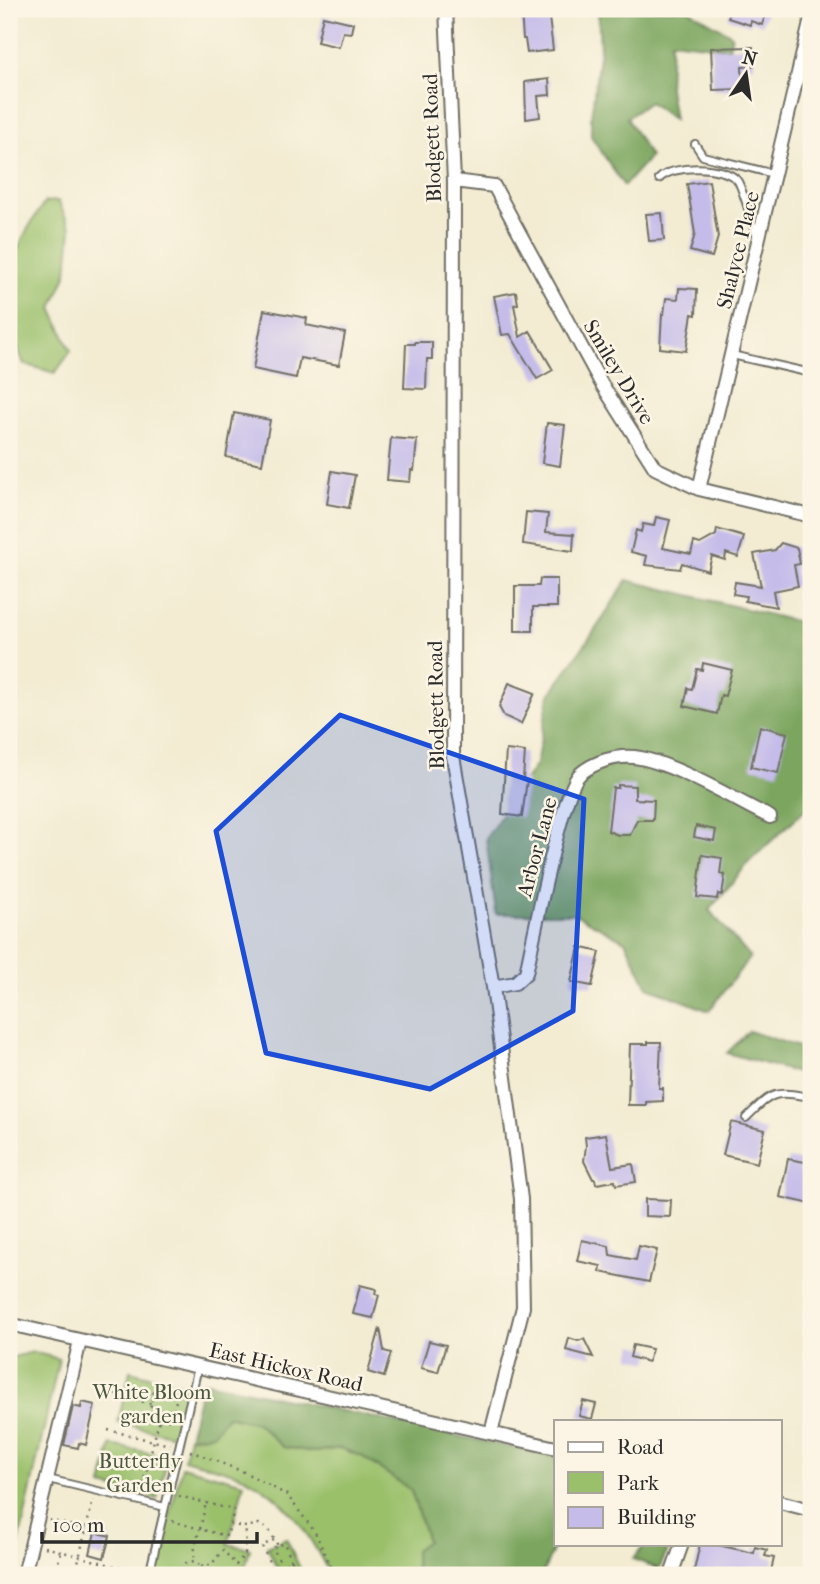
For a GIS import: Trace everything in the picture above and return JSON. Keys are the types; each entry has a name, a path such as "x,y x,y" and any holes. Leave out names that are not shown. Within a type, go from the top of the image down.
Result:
{"street":[{"name":"Blodgett Road","path":"446,9 454,181 453,756 492,987 521,1199 523,1307 491,1433"},
{"name":"Shalyce Place","path":"699,489 811,19"},
{"name":"Smiley Drive","path":"454,181 494,186 601,383 655,468 699,489 811,516"},
{"name":"Arbor Lane","path":"492,987 515,983 526,973 563,812 578,775 607,759 635,757 674,769 770,817"},
{"name":"East Hickox Road","path":"9,1324 554,1448"},
{"path":"24,1575 80,1341"},
{"path":"782,1502 811,1507"},
{"path":"671,1575 680,1546"}],"lane":[{"path":"695,144 703,156 776,174"},
{"path":"659,179 664,173 689,167 728,174 738,181 759,242"},
{"path":"732,355 811,373"},
{"path":"746,1118 766,1098 782,1092 811,1097"},
{"path":"148,1575 198,1367"},
{"path":"48,1479 165,1507"}],"path":[{"path":"154,1391 177,1397 171,1420 149,1414 151,1404 154,1391"},
{"path":"115,1394 151,1404"},
{"path":"138,1501 160,1417"},
{"path":"108,1430 180,1447 244,1472 287,1495 315,1532 334,1575"},
{"path":"75,1575 96,1490"},
{"path":"162,1519 227,1536 230,1525 234,1510 169,1493"},
{"path":"194,1561 195,1545 206,1503"},
{"path":"38,1518 86,1530"},
{"path":"230,1525 247,1527 259,1524 269,1530 278,1546"},
{"path":"201,1566 211,1565 223,1550 236,1565 245,1554 247,1527"},
{"path":"274,1540 262,1546 275,1575"},
{"path":"32,1543 148,1575"},
{"path":"286,1575 273,1548 284,1543 299,1575"},
{"path":"55,1575 61,1551"},
{"path":"177,1575 186,1563 194,1561 201,1566 204,1575"},
{"path":"282,1566 292,1561"}],"highlighted area":[{"path":"340,715 584,799 573,1011 430,1089 266,1053 216,831"}],"green space":[{"path":"598,9 687,9 732,35 729,48 671,41 669,88 674,120 649,102 627,118 650,157 624,186 591,136 600,49"},
{"path":"58,201 71,229 67,273 52,308 71,351 55,373 24,364 11,330 8,285 15,256 27,230 45,202"},
{"path":"627,580 811,625 811,804 750,861 709,910 750,957 709,1011 648,987 625,941 575,914 496,914 486,838 536,764 549,696"},
{"path":"749,1031 811,1051 811,1077 727,1053"},
{"path":"33,1352 59,1359 12,1575 9,1575 9,1358"},
{"name":"White Bloom garden","path":"130,1371 187,1386 174,1436 118,1422"},
{"path":"203,1381 554,1457 555,1546 542,1575 416,1575 415,1550 427,1541 411,1490 363,1457 340,1448 315,1452 283,1447 257,1423 227,1416 213,1434 189,1437"},
{"path":"227,1416 257,1423 283,1447 315,1452 340,1448 363,1457 411,1490 427,1541 415,1550 416,1575 330,1575 306,1532 274,1496 239,1475 184,1459 189,1437 212,1434"},
{"name":"Butterfly Garden","path":"111,1445 168,1457 157,1499 102,1486"},
{"path":"182,1466 244,1483 228,1544 250,1549 243,1575 155,1575"},
{"path":"286,1538 303,1575 281,1575 267,1547"},
{"path":"644,1546 670,1546 659,1569 633,1559"}],"building":[{"path":"548,9 553,50 527,53 521,11"},
{"path":"731,9 764,9 763,12 766,13 762,25 751,21 750,25 728,18"},
{"path":"323,16 353,23 351,33 343,32 339,47 317,42"},
{"path":"753,47 754,66 742,67 743,89 713,90 711,48"},
{"path":"549,79 550,95 538,96 540,117 526,119 525,82"},
{"path":"709,181 718,237 712,257 690,251 695,234 687,184"},
{"path":"662,213 664,240 649,241 646,214"},
{"path":"679,288 697,289 696,315 692,314 686,351 660,348 666,298 678,299"},
{"path":"516,292 518,304 514,305 520,337 530,331 553,370 537,379 510,334 502,335 494,296"},
{"path":"264,310 307,318 306,325 345,333 339,365 300,358 296,378 253,369"},
{"path":"432,342 432,359 427,359 426,389 404,388 406,344"},
{"path":"234,413 270,420 262,464 226,457"},
{"path":"547,423 565,425 560,466 542,463"},
{"path":"391,438 417,440 414,471 411,470 410,482 387,480"},
{"path":"332,471 355,475 349,508 327,504"},
{"path":"526,512 548,514 546,532 574,534 573,551 523,544"},
{"path":"656,517 670,520 663,548 691,554 694,542 700,544 716,535 717,529 744,537 738,557 726,553 725,560 712,556 708,571 682,563 680,569 645,565 647,556 631,552 636,530 641,532 643,524 654,526"},
{"path":"781,543 797,548 800,564 794,565 798,586 773,591 776,607 745,601 746,596 733,594 735,582 761,586 754,554 775,550"},
{"path":"540,579 557,579 557,607 533,607 533,631 515,631 515,586 539,586"},
{"path":"703,663 732,670 725,696 721,695 717,714 684,706 688,688 692,689 697,669 702,670"},
{"path":"509,683 535,693 521,724 504,716 499,707"},
{"path":"760,726 787,733 778,773 751,767"},
{"path":"506,750 525,752 523,779 527,780 522,817 502,814"},
{"path":"618,785 635,786 635,799 654,800 653,820 637,820 630,835 618,835 608,831 613,788 618,788"},
{"path":"696,826 716,830 714,841 694,837"},
{"path":"702,855 722,858 720,874 725,875 722,895 718,894 717,899 697,897"},
{"path":"579,947 600,952 592,986 571,982"},
{"path":"661,1042 659,1088 663,1088 663,1101 628,1105 630,1044"},
{"path":"731,1122 765,1130 757,1163 723,1155"},
{"path":"606,1134 612,1167 633,1164 636,1182 596,1184 584,1161 585,1137"},
{"path":"788,1159 811,1163 811,1204 780,1197"},
{"path":"645,1199 671,1200 670,1217 645,1216"},
{"path":"582,1240 609,1246 610,1255 636,1260 639,1246 657,1250 649,1282 600,1272 601,1266 577,1261"},
{"path":"360,1285 376,1289 375,1294 379,1295 373,1318 353,1314"},
{"path":"380,1328 384,1351 391,1353 384,1377 368,1372"},
{"path":"569,1338 578,1341 584,1339 593,1357 566,1350"},
{"path":"429,1341 446,1345 438,1372 421,1368"},
{"path":"633,1345 652,1349 648,1362 630,1357"},
{"path":"583,1401 596,1404 592,1419 579,1416"},
{"path":"82,1402 95,1405 86,1445 79,1443 78,1448 64,1445 73,1406 81,1408"},
{"path":"95,1532 110,1536 104,1558 90,1554"},
{"path":"700,1546 722,1546 754,1553 755,1547 767,1550 765,1556 774,1558 770,1575 693,1575"}]}
